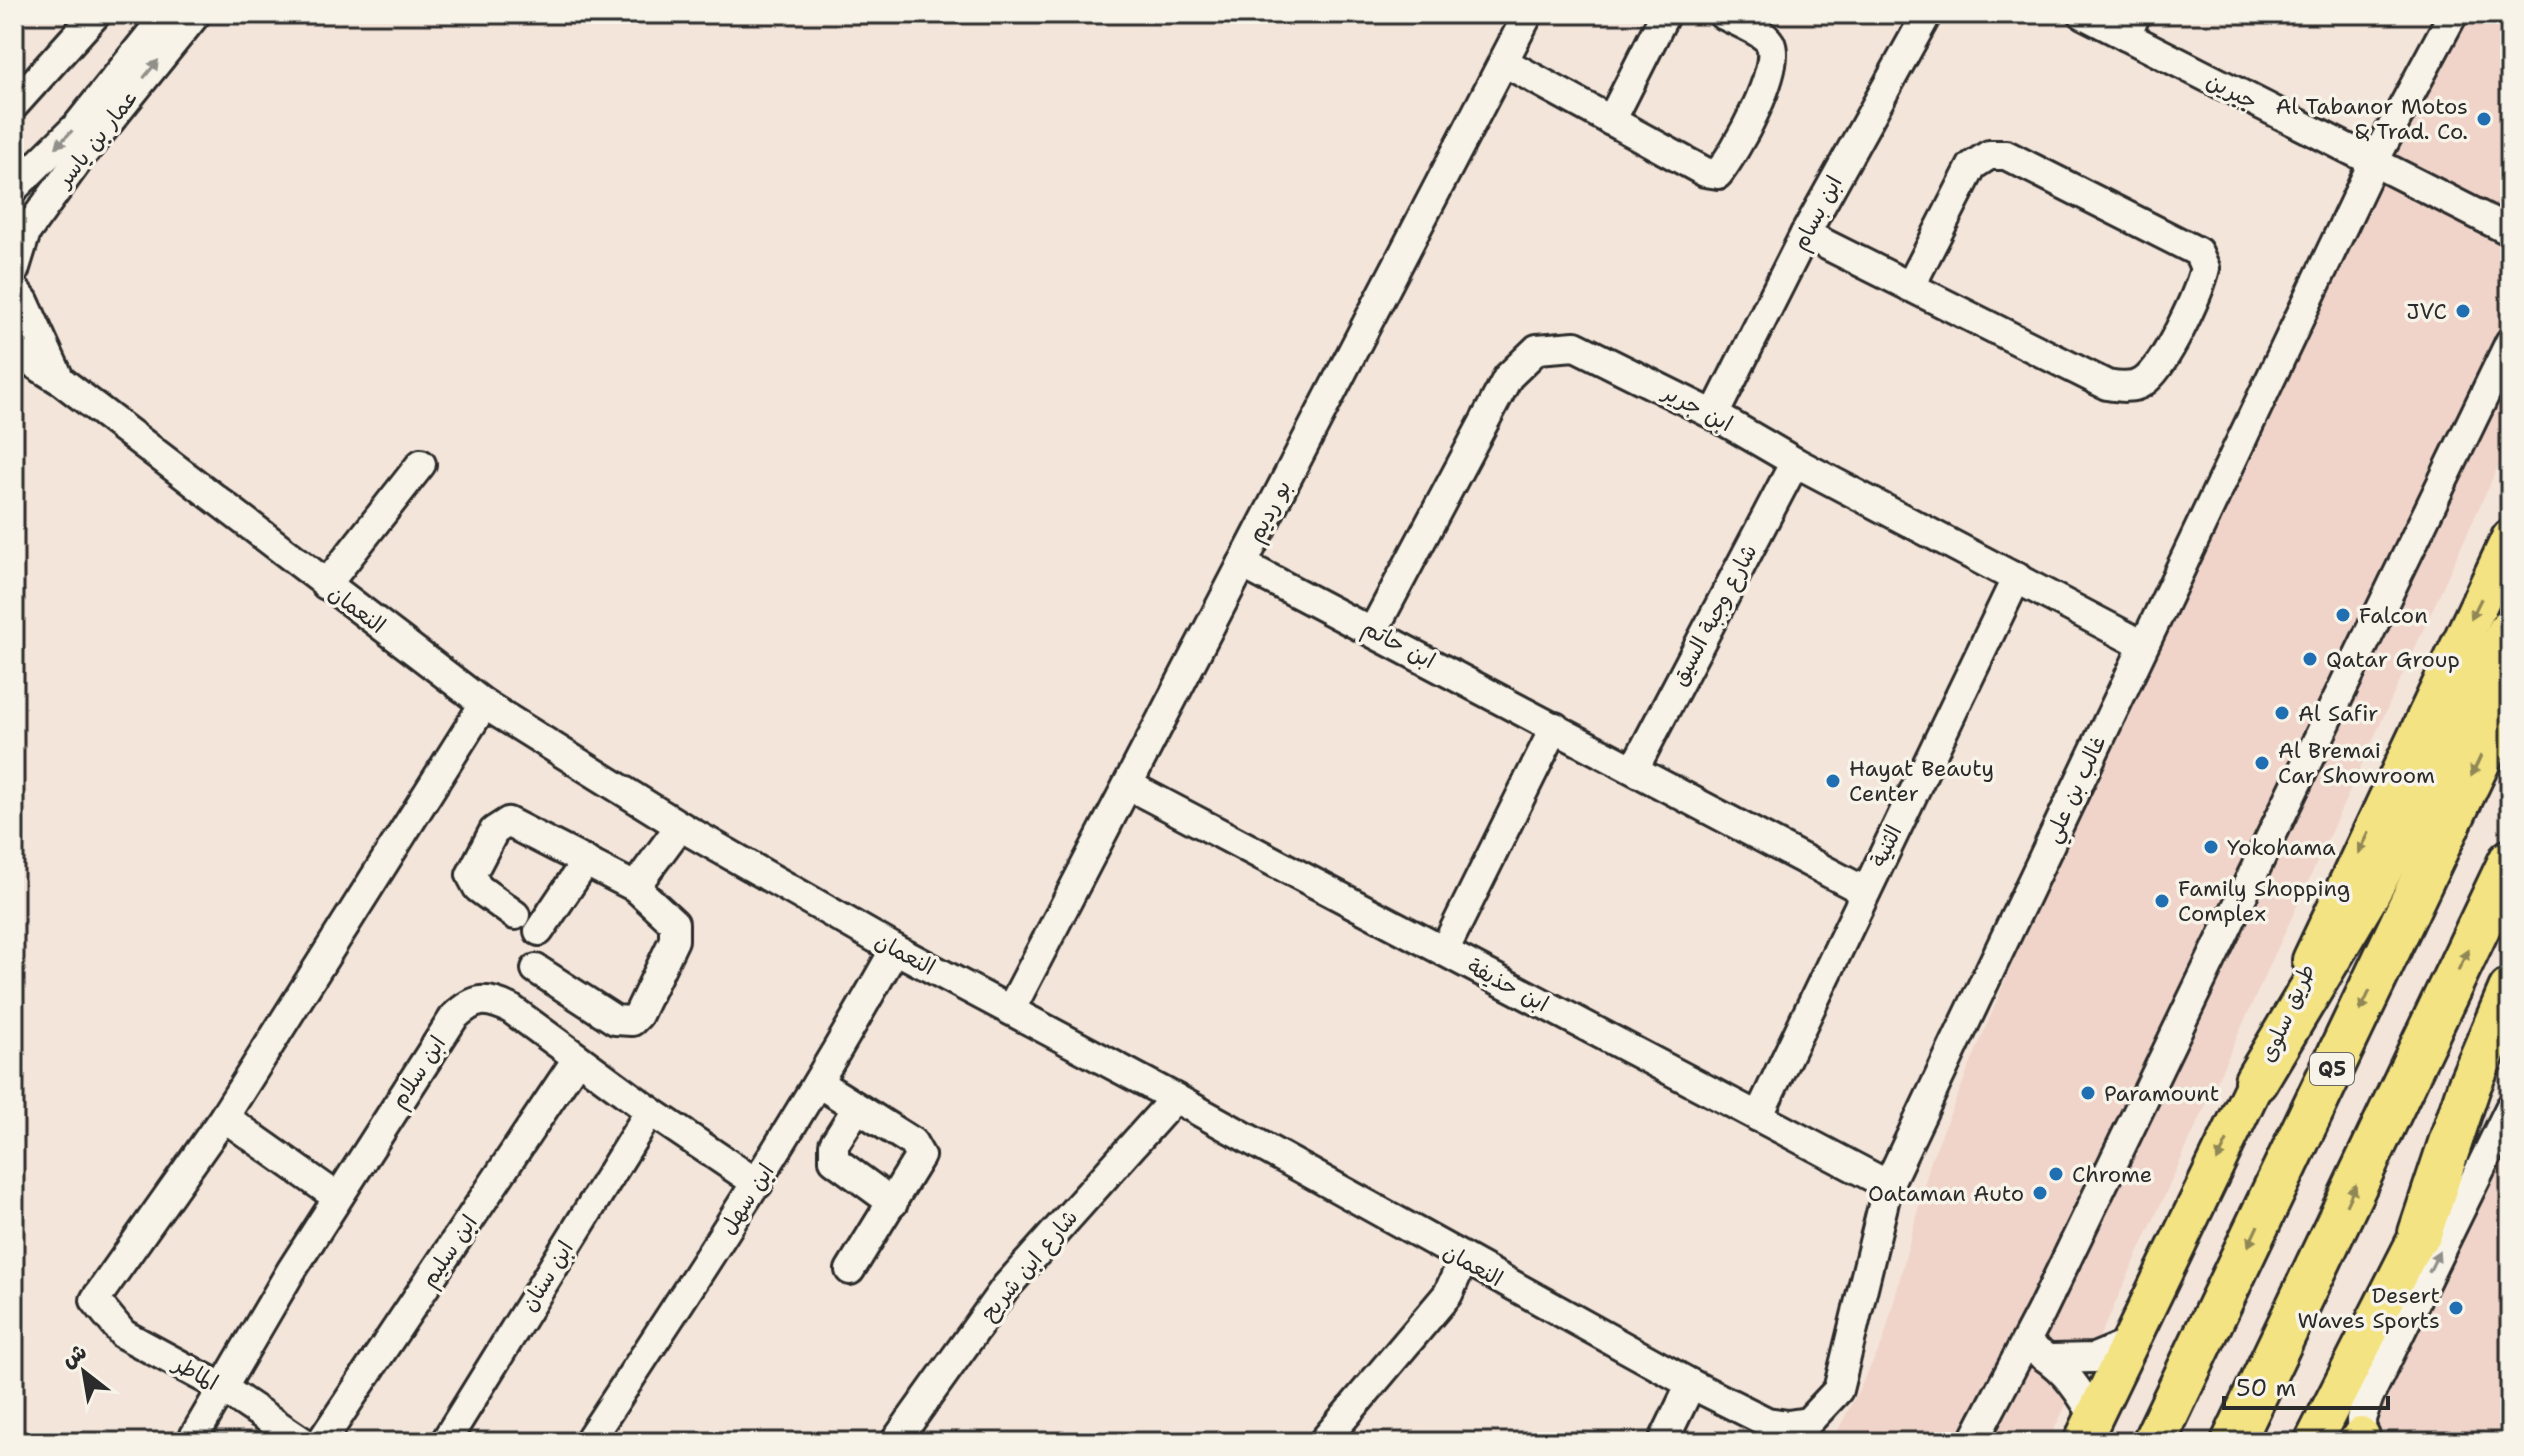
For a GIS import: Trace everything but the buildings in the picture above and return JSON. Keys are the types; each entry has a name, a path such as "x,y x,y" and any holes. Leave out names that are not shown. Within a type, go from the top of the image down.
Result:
{"highway":[{"path":"2256,1081 2367,895 2510,630"},
{"name":"Q5","path":"2154,1442 2510,696"},
{"path":"2233,1442 2510,861"},
{"path":"2420,1233 2469,1086 2510,990"}],"main road":[{"name":"طريق سلوى","path":"2088,1429 2256,1081 2346,880 2510,538"},
{"path":"2313,1442 2420,1233 2510,1038"}],"street":[{"path":"19,91 96,14"},
{"name":"عمار بن ياسر","path":"14,188 78,125 167,14"},
{"name":"عمار بن ياسر","path":"14,271 26,232 82,155 196,14"},
{"name":"بو رديم","path":"1011,1009 1528,14"},
{"path":"1611,121 1665,14"},
{"path":"1504,62 1705,172 1718,174 1729,161 1772,72 1774,55 1768,40 1722,14"},
{"name":"ابن بسام","path":"1714,415 1805,234 1927,14"},
{"name":"جبرين","path":"2083,14 2131,25 2373,163 2510,231"},
{"name":"غالب بن علي","path":"1798,1430 1838,1390 1888,1185 2373,163 2453,14"},
{"path":"1805,234 1910,287 2107,385 2123,387 2142,383 2156,370 2201,285 2205,268 2198,252 2006,155 1989,155 1972,166 1910,287"},
{"path":"14,278 14,291"},
{"name":"النعمان","path":"14,291 24,301 60,380"},
{"path":"1973,1442 2025,1345 2510,342"},
{"name":"ابن جرير","path":"1373,631 1508,377 1537,349 1575,346 1714,415 1795,462 2143,645"},
{"name":"النعمان","path":"14,351 60,380 484,704 680,826 895,949 1175,1098 1691,1384 1767,1422 1798,1430"},
{"name":"شارع وجبة السيق","path":"1634,769 1795,462"},
{"path":"326,585 421,464"},
{"name":"ابن حاتم","path":"1242,564 1864,891"},
{"name":"الثنية","path":"1758,1117 2017,577"},
{"path":"337,1197 224,1117 484,704"},
{"path":"1444,951 1555,727"},
{"name":"ابن حذيفة","path":"1128,785 1888,1185"},
{"path":"515,915 478,888 471,875 500,825 516,824 635,887 674,923 677,931 638,1015 632,1021 615,1020 536,969"},
{"path":"635,887 680,826"},
{"path":"539,931 586,861"},
{"name":"ابن سهل","path":"588,1442 758,1184 820,1084 895,949"},
{"name":"ابن سلام","path":"191,1442 337,1197 454,1017 470,1001 489,998 511,1009 650,1111 758,1184"},
{"name":"ابن سليم","path":"321,1442 577,1059"},
{"path":"820,1084 918,1148 918,1164 850,1270"},
{"name":"شارع ابن شريح","path":"895,1442 1006,1287 1175,1098"},
{"path":"857,1108 834,1144 834,1160 893,1203"},
{"path":"2360,1440 2369,1396 2510,1108"},
{"name":"ابن سنان","path":"445,1442 650,1111"},
{"name":"الماطر","path":"224,1117 95,1300 123,1334 221,1387 303,1442"},
{"path":"1323,1442 1448,1294 1463,1260"},
{"path":"2052,1359 2094,1358 2128,1344"},
{"path":"2025,1345 2052,1359 2069,1375 2088,1429"},
{"path":"1663,1442 1691,1384"}],"shaded area":[{"path":"2459,14 2510,14 2510,440 2110,1315 2048,1442 1832,1442 1883,1342 1931,1160 2080,799"},
{"path":"2510,1138 2510,1442 2378,1442 2372,1421"}],"place":[{"name":"Al Tabanor Motos & Trad. Co.","path":"2484,119"},
{"name":"JVC","path":"2463,311"},
{"name":"Falcon","path":"2343,615"},
{"name":"Qatar Group","path":"2310,659"},
{"name":"Al Safir","path":"2282,713"},
{"name":"Al Bremai Car Showroom","path":"2262,763"},
{"name":"Hayat Beauty Center","path":"1833,781"},
{"name":"Yokohama","path":"2211,847"},
{"name":"Family Shopping Complex","path":"2162,901"},
{"name":"Paramount","path":"2088,1093"},
{"name":"Chrome","path":"2056,1174"},
{"name":"Oataman Auto","path":"2040,1193"},
{"name":"Desert Waves Sports","path":"2456,1308"}]}
